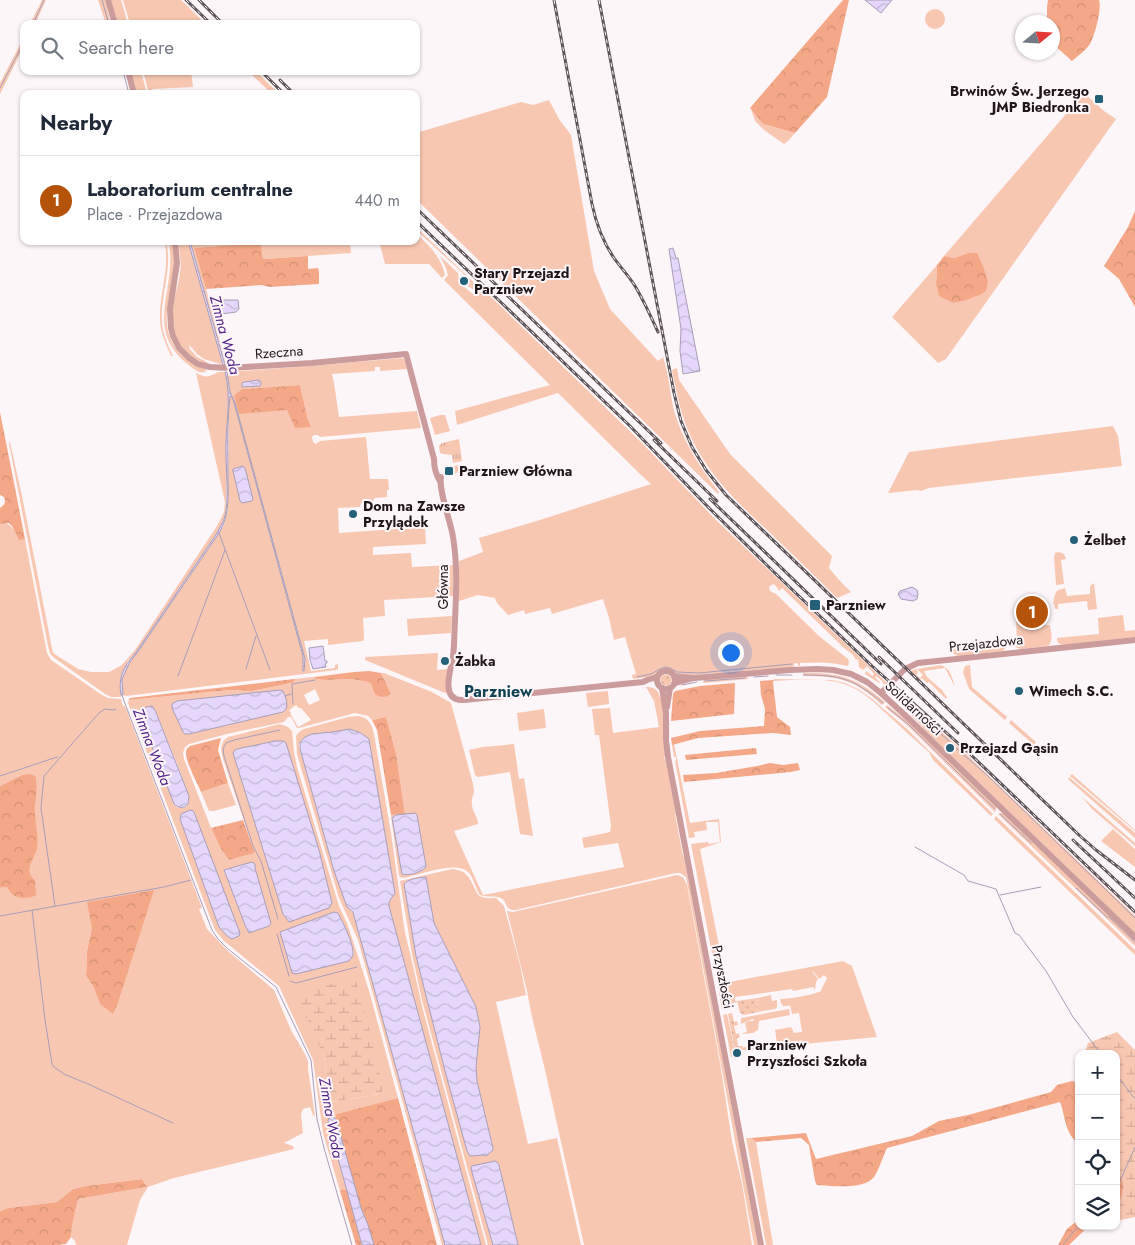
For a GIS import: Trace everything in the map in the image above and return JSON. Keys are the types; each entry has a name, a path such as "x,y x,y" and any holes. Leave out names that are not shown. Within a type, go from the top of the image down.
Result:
{"street":[{"path":"108,0 114,20"},
{"path":"129,75 133,90"},
{"name":"Rzeczna","path":"176,245 177,257 170,324 179,348 191,360 204,366 225,368 312,363 406,354"},
{"name":"Główna","path":"406,354 452,530 456,569 454,645 448,678 450,694 456,700 464,700 643,682"},
{"name":"Przejazdowa","path":"881,693 906,668 918,663 1135,640"},
{"name":"Solidarności","path":"673,682 694,678 772,671 829,669 844,672 871,685 1135,937"},
{"path":"665,671 670,672 673,682 660,686 643,682 657,677 665,671"},
{"name":"Przyszłości","path":"657,677 666,713 668,758 761,1245"},
{"name":"Przyszłości","path":"666,713 673,682"}],"green space":[{"path":"42,0 46,0 37,20 32,20"},
{"path":"98,0 105,0 110,20 105,20"},
{"path":"110,0 121,0 127,20 116,20"},
{"path":"123,0 181,0 202,20 129,20"},
{"path":"843,0 849,0 827,97 795,133 763,124 750,108"},
{"path":"1048,0 1099,0 1099,16 1092,40 1072,61 1060,50 1060,15 1047,15"},
{"path":"935,9 942,12 945,19 942,26 935,29 928,26 925,19 928,12"},
{"path":"20,45 20,54 0,94 0,83"},
{"path":"131,75 142,75 146,90 136,90"},
{"path":"144,75 192,75 193,87 148,90"},
{"path":"252,75 260,75 275,90 268,90"},
{"path":"1084,93 1116,119 946,359 938,363 892,317 937,265 936,283 953,303 980,295 968,253 954,258 944,256"},
{"path":"549,100 559,119 571,135 594,271 610,309 658,361 663,357 674,411 682,433 693,454 719,492 718,494 420,203 420,132 521,102 533,105"},
{"path":"751,109 763,124 795,133 784,144 755,121"},
{"path":"1135,211 1135,307 1119,279 1104,266 1128,227"},
{"path":"420,231 641,442 715,519 887,683 884,685 876,676 879,683 865,674 867,671 872,676 874,674 867,666 863,670 859,667 858,659 856,660 782,588 779,591 773,584 769,587 770,591 776,594 819,636 848,659 848,666 818,662 800,663 799,666 795,663 793,667 693,675 675,673 665,669 655,676 633,679 632,675 636,674 625,637 614,640 603,599 552,614 550,608 525,614 524,610 508,615 495,598 478,595 459,601 459,561 483,552 479,538 651,484 558,393 457,425 455,411 550,385 444,280 448,275 440,256 458,273 459,281 463,286 474,295 479,294 468,286 469,282 466,276 420,234"},
{"path":"420,237 437,257 445,275 442,278 429,264 385,264 380,245 420,245"},
{"path":"165,245 167,245 168,251 168,261 162,323 173,356 171,356 165,343 160,324 160,309 166,270"},
{"path":"168,245 172,245 174,268 167,310 168,331 175,347 181,354 196,365 206,369 204,372 198,372 175,352 167,337 164,322 170,258"},
{"path":"179,245 189,245 223,365 204,359 192,348 196,345 186,341 197,357 207,362 207,364 191,356 180,344 176,336 173,310 181,260"},
{"path":"191,245 234,245 194,248 225,365"},
{"path":"261,245 350,245 351,253 263,259"},
{"path":"261,245 263,259 308,256 308,269 318,268 319,284 269,287 262,285 206,289 194,248"},
{"path":"968,253 977,253 988,281 986,291 964,301 953,303 939,296 936,283 937,265 944,256 954,258"},
{"path":"193,333 196,345 192,348 184,335"},
{"path":"404,359 407,369 380,371 380,367 375,367 375,371 332,374 339,417 417,411 421,428 320,437 314,435 312,437 313,442 316,444 320,441 366,437 370,479 388,479 389,490 387,490 387,497 375,498 373,501 361,503 360,507 338,508 339,533 425,527 426,544 373,547 373,555 411,553 412,567 453,565 453,596 384,600 385,616 363,618 363,641 328,645 328,639 304,641 311,671 335,668 335,665 338,664 338,669 336,670 123,695 121,682 130,662 224,525 228,509 229,396 233,399 303,656 303,671 305,659 235,403 230,392 227,372","holes":["300,385 310,427 291,416 287,410 234,395 242,389"]},
{"path":"677,368 679,380 730,454 832,556 829,568 851,592 837,598 719,482 697,449 684,420 672,370"},
{"path":"219,372 225,372 228,383 226,509 224,517 215,535 135,654 128,661 120,680 121,697 111,697 50,653 9,443 22,496 53,653 78,669 91,672 109,672 122,665 135,650 217,526 224,512 225,502 196,373 210,376"},
{"path":"300,385 311,427 295,428 287,410 239,414 234,395 242,389"},
{"path":"0,412 25,539 19,540 9,523 0,524 0,508 5,502 4,497 0,495"},
{"path":"445,415 450,431 435,435 430,418"},
{"path":"1113,426 1118,436 1122,466 929,488 921,491 888,493 909,452"},
{"path":"459,439 462,461 453,463 452,455 440,453 439,446 442,443"},
{"path":"463,464 465,470 447,476 451,470 450,467"},
{"path":"0,524 10,525 19,539 25,539 47,653 51,660 102,695 108,698 121,699 202,908 199,909 207,929 229,952 274,990 291,1030 308,1061 315,1116 310,1107 303,1109 301,1114 303,1133 284,1143 293,1146 294,1149 174,1178 148,1187 140,1200 127,1245 76,1245 71,1237 78,1199 147,1187 142,1179 86,1186 73,1189 57,1202 8,1208 0,1211 0,891 1,887 35,880 30,874 29,866 36,777 22,775 0,786","holes":["153,890 119,1000 100,1004 93,986 86,976 87,951 92,928"]},
{"path":"1055,553 1064,554 1066,559 1061,560 1064,584 1056,585 1054,557"},
{"path":"1094,583 1097,609 1088,610 1087,601 1058,604 1058,609 1055,609 1053,604 1058,590 1065,588 1067,596 1090,594 1090,586"},
{"path":"1041,615 1044,615 1045,625 1050,625 1052,639 1050,644 1048,646 1021,649 1015,647 1013,643 1017,642 1016,617 1018,617 1019,621 1028,620 1029,622 1041,621"},
{"path":"1123,615 1125,631 1135,630 1135,637 1064,645 1057,641 1057,638 1099,634 1098,618"},
{"path":"452,616 451,633 408,636 407,619"},
{"path":"1007,643 1007,647 1003,651 959,656 954,654 952,650 952,648"},
{"path":"438,653 437,670 448,669 446,677 447,692 445,693 365,660 365,657"},
{"path":"941,665 944,667 949,671 955,687 945,668 924,671 927,677 943,691 942,693 947,697 946,699 929,682 927,683 922,678 920,680 911,671 916,669 918,672 916,675 920,678 923,675 917,669"},
{"path":"970,665 972,687 1007,717 1005,720 969,689 963,672 965,666"},
{"path":"369,671 381,673 391,694 384,697 378,696 374,693 371,684 368,682 352,679 325,680 314,677 354,672"},
{"path":"381,673 432,692 451,703 473,784 472,807 478,824 454,831 483,895 624,867 618,843 584,848 582,838 610,832 611,826 599,735 595,735 592,709 610,708 613,733 659,727 654,701 646,687 653,688 662,698 666,756 664,757 758,1245 754,1245 686,877 676,873 516,910 509,909 501,898 480,895 470,874 464,869 438,869 402,878 399,876 391,815 395,815 393,822 402,874 408,875 420,871 426,866 415,813 405,814 396,753 386,717 372,720 368,716 355,713 299,728 297,728 291,717 288,717 284,722 189,744 185,747 183,753 211,828 221,849 229,860 255,853 223,759 222,744 228,737 280,724 292,731 297,767 339,906 347,923 370,994 398,1098 336,1114 336,1119 332,1117 329,1126 347,1190 342,1189 340,1191 323,1133 313,1060 279,986 224,941 215,930 128,703 129,700 230,690 252,691 292,683 294,679 314,677 325,680 352,679 368,682 371,684 374,693 381,697 391,694","holes":["315,689 320,700 309,705 304,695","280,690 283,691 286,701 283,712 189,734 183,732 172,708 177,701","296,705 311,720 298,727 289,710","147,707 152,707 155,710 188,796 189,802 186,807 176,807 139,713","283,741 319,850 332,902 285,917 283,914 233,753 237,749","179,816 230,939 219,927","255,866 249,933 224,871","335,912 338,913 347,931 354,954 280,932","318,1040 378,1094 334,1102 331,1100 324,1056"]},
{"path":"803,673 838,675 847,678 866,687 885,702 882,705 863,690 846,681 827,677 803,676"},
{"path":"666,674 672,680 666,686 660,680"},
{"path":"747,676 748,679 703,683 704,679"},
{"path":"294,679 292,683 252,691 230,690 129,700 130,698"},
{"path":"774,679 806,680 774,681"},
{"path":"774,680 777,717 790,727 791,735 773,733 698,738 672,745 671,738 700,731 764,726 765,709 760,681"},
{"path":"819,680 845,683 871,698 907,729 993,814 991,816 933,760 929,752 869,698 844,684"},
{"path":"735,683 734,714 671,721 673,694 675,691 700,686"},
{"path":"893,689 962,750 1135,916 1135,933 927,732 896,699 897,697"},
{"path":"608,691 609,704 588,707 586,693"},
{"path":"887,705 911,724 996,806 995,812 907,725 885,707"},
{"path":"544,709 546,728 519,731 517,713"},
{"path":"358,716 367,719 373,730 391,833 405,933 423,1010 486,1245 481,1245 389,906 389,902 395,893 369,739 332,732 312,734 299,746 334,871 350,910 353,912 445,1245 442,1245 358,940 339,898 297,754 296,736 299,732 348,717"},
{"path":"386,717 396,753 405,814 391,815 377,730 372,720"},
{"path":"1011,720 1036,742 1034,745 1009,723"},
{"path":"221,738 218,750 228,783 201,792 188,762 186,750 190,746"},
{"path":"514,744 519,779 524,778 533,836 520,834 510,772 478,777 475,775 469,750"},
{"path":"674,744 690,823 719,819 721,842 700,849 723,974 720,974 720,971 715,969 691,844 720,842 718,822 706,822 707,830 694,832 695,837 689,838 675,761 676,757 674,757 672,745"},
{"path":"756,748 757,754 686,760 685,755"},
{"path":"770,763 783,765 798,763 800,770 684,782 683,775 716,773"},
{"path":"31,774 36,777 37,848 30,865 30,872 35,880 36,895 24,898 15,896 7,887 1,887 0,891 0,786 22,775"},
{"path":"1072,774 1135,830 1135,831 1070,776"},
{"path":"1069,777 1135,833 1135,838 1070,781"},
{"path":"228,783 236,805 209,811 201,792"},
{"path":"1082,797 1135,843 1135,846 1092,809"},
{"path":"1001,813 1135,940 1135,946 998,814"},
{"path":"996,816 1135,950 1135,955 994,819"},
{"path":"243,820 255,853 229,860 221,849 211,828"},
{"path":"1113,829 1135,849 1135,867 1101,841"},
{"path":"452,869 457,870 467,875 479,896 496,898 504,906 526,995 496,1002 528,1144 557,1138 581,1245 518,1245 498,1163 471,1168 493,1245 488,1245 422,1000 400,881","holes":["426,877 434,923 476,1007 480,1027 476,1067 477,1081 493,1148 486,1156 470,1156 467,1151 416,956 404,884 406,881"]},
{"path":"677,875 683,877 687,885 752,1245 584,1245 527,991 507,911 513,912"},
{"path":"154,890 113,1014 100,1004 93,986 86,976 87,951 92,928 87,902"},
{"path":"843,961 852,966 877,1037 742,1050 746,1046 755,1044 755,1046 777,1043 775,1030 791,1027 794,1033 802,1032 799,1013 792,1014 790,1005 783,1006 780,999 821,991 827,978 824,975 819,979 812,971 818,979 815,990 813,987 735,997 737,1002 732,1003 732,1007 722,1010 719,983 722,982 724,990 729,982"},
{"path":"355,977 383,1086 382,1092 334,1102 331,1100 324,1056 305,1015 298,993"},
{"path":"771,995 772,1001 777,1000 777,1007 758,1012 756,1001 759,1000 758,998"},
{"path":"758,998 759,1000 756,1001 758,1012 744,1015 740,1013 737,1001"},
{"path":"789,1009 790,1015 759,1021 758,1030 753,1033 743,1034 747,1032 745,1023 754,1021 753,1019 741,1024 741,1018"},
{"path":"732,1013 734,1022 737,1021 738,1025 734,1026 736,1034 739,1033 740,1037 737,1038 738,1046 743,1046 742,1050 735,1051 728,1014"},
{"path":"727,1014 736,1056 731,1057 723,1015"},
{"path":"1117,1032 1135,1050 1135,1217 1120,1220 1120,1200 1123,1181 1120,1176 1120,1050 1085,1050 1088,1043"},
{"path":"1075,1082 1075,1141 1068,1130 1060,1102 887,1148 874,1177 863,1184 855,1186 817,1185 809,1145 801,1138 756,1142 751,1138 806,1133 816,1159 912,1136 939,1121 1051,1092 1057,1085"},
{"path":"398,1098 437,1245 374,1245 361,1208 336,1119 336,1114"},
{"path":"746,1138 751,1138 756,1142 773,1245 766,1245"},
{"path":"1120,1176 1123,1189 1120,1203 1120,1185"},
{"path":"142,1179 147,1187 78,1199 71,1237 66,1244 0,1245 0,1211 8,1208 57,1202 73,1189 86,1186"},
{"path":"342,1189 347,1190 362,1245 356,1245 340,1191"},
{"path":"1075,1222 1075,1230 1085,1230 1069,1245 1058,1245 1067,1229"}],"water":[{"path":"865,0 892,0 881,13"},
{"path":"189,245 191,245 225,365 223,365"},
{"path":"673,248 676,258 678,258 700,371 683,374 680,351 681,329 669,249"},
{"path":"216,300 238,300 239,309 236,312 216,313"},
{"path":"225,372 227,372 230,392 235,403 305,659 304,671 303,656 233,399 230,396 228,497 227,512 223,526 130,662 122,679 123,695 121,695 120,683 127,664 213,539 224,519 227,503 226,449 228,397"},
{"path":"259,380 260,386 242,387 244,382"},
{"path":"243,466 253,499 252,501 242,503 233,469"},
{"path":"912,587 917,590 917,599 913,601 901,599 898,594 900,591"},
{"path":"323,646 325,661 327,661 326,667 313,669 309,648"},
{"path":"283,691 287,703 286,709 283,712 189,734 183,732 172,708 172,704 177,701"},
{"path":"152,706 189,796 188,804 183,807 174,804 139,713 140,710"},
{"path":"350,729 361,733 369,739 395,893 389,902 389,906 481,1245 445,1245 353,912 347,907 334,871 300,749 300,742 312,734"},
{"path":"275,741 284,741 286,743 319,850 332,903 329,908 289,922 283,914 233,753 237,749"},
{"path":"190,810 194,812 240,933 239,936 232,939 219,927 180,819 181,814"},
{"path":"415,813 417,815 426,866 417,873 408,875 402,874 392,818 396,815"},
{"path":"252,862 255,864 271,923 269,926 249,933 224,870"},
{"path":"426,877 434,923 476,1007 480,1027 476,1067 477,1081 493,1148 486,1156 470,1156 467,1151 416,956 404,884 411,879"},
{"path":"334,912 338,913 348,934 353,956 349,961 296,974 292,973 280,932"},
{"path":"329,1118 336,1119 361,1208 374,1245 362,1245 329,1126"},
{"path":"496,1161 499,1165 518,1245 493,1245 473,1176 472,1166"}],"waterway":[{"path":"35,20 44,0"},
{"path":"102,0 108,20"},
{"path":"0,88 20,50"},
{"path":"124,75 128,90"},
{"path":"219,533 270,670"},
{"path":"178,676 225,550"},
{"path":"246,669 256,636"},
{"path":"637,677 651,674 665,667 677,672 699,673 792,664"},
{"path":"776,675 792,675"},
{"path":"804,675 828,676 846,680 863,688 883,703"},
{"path":"754,677 768,676"},
{"path":"705,681 745,678"},
{"path":"293,704 292,684 315,680"},
{"path":"682,685 697,682"},
{"path":"895,693 949,741"},
{"path":"285,696 291,694"},
{"name":"Zimna Woda","path":"122,695 212,930 228,949 276,987 311,1060 317,1119 352,1245"},
{"path":"888,708 908,724 995,809"},
{"path":"55,906 41,808 44,776 99,713 105,709 116,709"},
{"path":"278,919 261,861 253,846 223,749 226,743 234,740 280,730"},
{"path":"956,748 988,776 1135,918"},
{"path":"0,776 58,757"},
{"path":"1000,814 1031,843"},
{"path":"915,847 964,875 968,881 996,889 1015,933 1019,935 1046,971 1073,1017 1098,1050"},
{"path":"0,916 164,887 191,880"},
{"path":"1000,895 1041,887"},
{"path":"1076,888 1135,942"},
{"path":"32,910 52,1064 64,1074 173,1123"},
{"path":"277,934 289,976"},
{"path":"290,981 296,983 357,967"},
{"path":"1120,1079 1135,1099"},
{"path":"1118,1185 1135,1147"},
{"path":"1063,1245 1075,1230"}],"railway":[{"path":"186,0 207,20"},
{"path":"199,0 219,20"},
{"path":"554,0 592,204 600,232 614,258 635,286 658,332"},
{"path":"599,0 674,393 681,421 692,447 706,470 726,495 1079,835 1135,880"},
{"path":"265,75 280,90"},
{"path":"280,80 290,90"},
{"path":"420,212 661,443"},
{"path":"420,225 630,426 778,576 872,666 969,753 1135,912"},
{"path":"654,440 717,501"},
{"path":"710,499 881,664"},
{"path":"879,657 958,733"},
{"path":"1073,840 1135,898"}],"place":[{"name":"Brwinów Św. Jerzego JMP Biedronka","path":"1099,99"},
{"name":"Stary Przejazd Parzniew","path":"464,281"},
{"name":"Parzniew Główna","path":"449,471"},
{"name":"Dom na Zawsze Przylądek","path":"353,514"},
{"name":"Żelbet","path":"1074,540"},
{"name":"Parzniew","path":"815,605"},
{"name":"Laboratorium centralne","path":"1032,612"},
{"name":"Żabka","path":"445,661"},
{"name":"Wimech S.C.","path":"1019,691"},
{"name":"Przejazd Gąsin","path":"950,748"},
{"name":"Parzniew Przyszłości Szkoła","path":"737,1053"}],"district":[{"name":"Parzniew","path":"498,691"}]}
